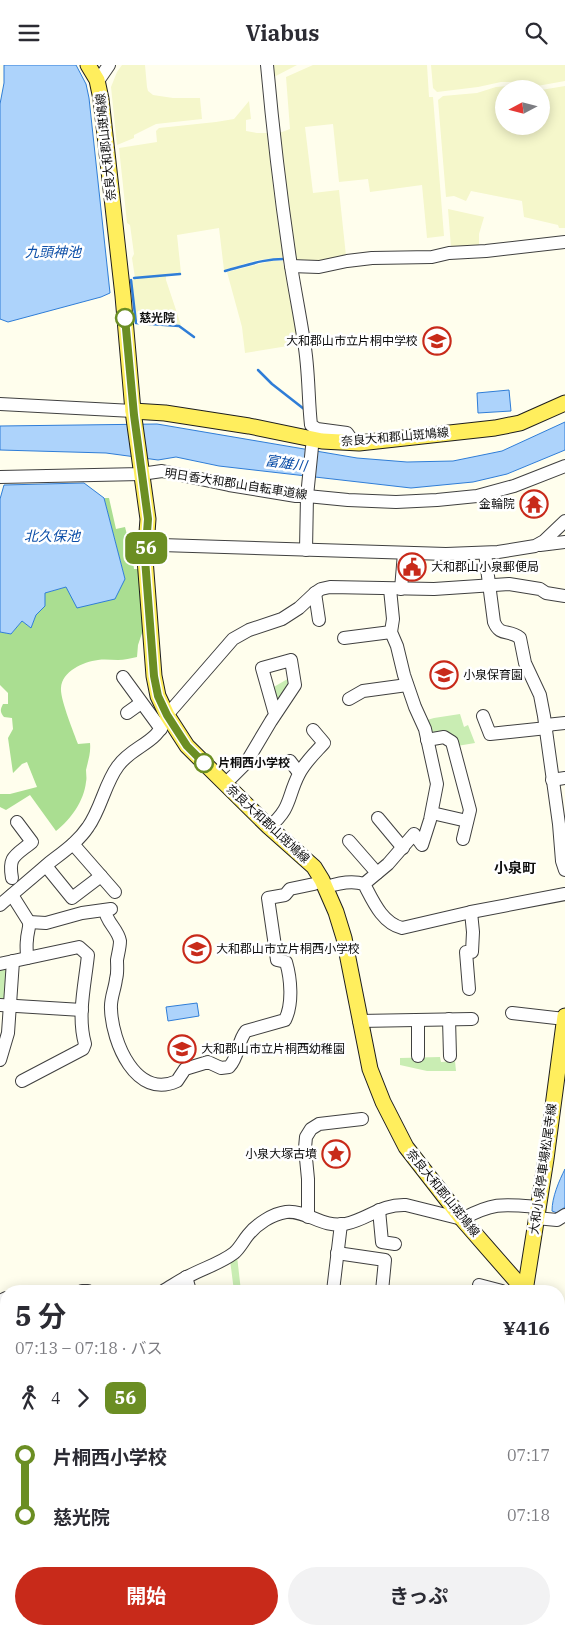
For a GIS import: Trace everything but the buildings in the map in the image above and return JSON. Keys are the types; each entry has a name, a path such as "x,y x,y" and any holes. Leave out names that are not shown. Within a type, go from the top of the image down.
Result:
{"main road":[{"name":"奈良大和郡山斑鳩線","path":"88,65 98,81 102,99 133,413 148,519 145,559 154,676 158,696 167,715 187,746 269,827 314,867 324,883 344,938 370,1069 383,1103 406,1147 517,1285"},
{"name":"奈良大和郡山斑鳩線","path":"133,413 165,413 249,426 322,441 354,443 495,428 520,423 565,403"},
{"name":"大和小泉停車場松尾寺線","path":"522,1285 537,1213 562,1064 565,1018"}],"street":[{"path":"98,81 109,65"},
{"path":"267,65 273,140 290,262 304,343 311,425 317,429 347,433 354,443"},
{"path":"290,262 318,267 372,258 432,257 449,253 565,243"},
{"path":"0,404 133,413"},
{"path":"306,550 307,496 312,447"},
{"name":"明日香大和郡山自転車道線","path":"0,477 162,471 296,496 396,502 477,496 514,486 565,466"},
{"path":"535,546 544,541 565,521"},
{"path":"147,540 161,545 446,554 485,553 565,542"},
{"path":"364,884 403,848 414,834 422,845 432,813 437,784 425,729 415,707 391,632 397,586 404,553"},
{"path":"485,553 496,629 520,638 525,663 540,695 559,779 559,824 562,861 565,870"},
{"path":"0,905 76,847 99,808 118,766 148,742 163,727 167,715 233,639 249,630 291,614 321,589 330,587 397,586 434,589 509,584 540,589 546,593 565,596"},
{"path":"315,593 320,620"},
{"path":"344,638 391,632"},
{"path":"123,677 160,729"},
{"path":"349,699 363,691 408,685"},
{"path":"127,713 141,703"},
{"path":"224,784 246,763 276,714"},
{"path":"483,716 490,735 565,723"},
{"path":"269,827 286,810 300,773 324,743 313,730"},
{"path":"427,740 444,737 452,742 470,810 463,839"},
{"path":"290,761 300,773"},
{"path":"432,813 467,821"},
{"path":"378,818 403,848"},
{"path":"18,822 32,842 14,857 6,880 46,871"},
{"path":"349,841 377,873"},
{"path":"76,847 114,892"},
{"path":"46,871 72,898 101,876"},
{"path":"30,922 46,923 82,913 108,910 106,917 120,940 111,1009 115,1035 123,1055 141,1079 157,1086 173,1083 177,1081 184,1069 208,1062 221,1068 230,1067 235,1061 242,1036 246,1031 285,1020 289,1012 290,974 286,962 277,960 268,898 285,895 290,889 314,884 360,883 364,884 387,921 394,926 408,928 565,894"},
{"path":"12,895 30,922 26,941 27,958"},
{"path":"469,989 466,952 472,952 473,932 471,913"},
{"path":"0,964 79,947 88,955 82,1010 82,1033 85,1043 82,1049 22,1081"},
{"path":"0,1060 8,1033 5,1005 13,961"},
{"path":"5,1005 82,1010"},
{"path":"512,1013 565,1018"},
{"path":"449,1019 450,1056"},
{"path":"359,1021 472,1019"},
{"path":"418,1020 418,1056"},
{"path":"308,1217 308,1179 304,1147 306,1137 311,1129 319,1124 362,1119"},
{"path":"173,1285 234,1253 254,1227 272,1216 286,1212 294,1212 334,1225 358,1220 386,1207 406,1205 462,1219 482,1209 505,1204 557,1220 565,1215"},
{"path":"379,1210 382,1242 395,1244"},
{"path":"334,1285 340,1224"},
{"path":"337,1253 385,1260 383,1285"},
{"path":"186,1277 188,1285"}],"green space":[{"path":"122,65 145,65 148,91 153,95 173,98 200,98 202,119 156,124 134,135 134,138 117,145 111,87"},
{"path":"270,65 297,65 272,78"},
{"path":"313,65 427,65 429,97 433,97 444,236 427,238 422,185 370,192 368,179 339,182 333,124 305,127 313,193 339,190 346,256 321,261 293,259 276,132 290,129 286,77"},
{"path":"431,65 565,65 565,81 550,84 550,80 495,80 495,83 478,87 437,92 433,88"},
{"path":"565,86 565,228 559,228 558,225 524,217 522,201 471,191 466,201 454,196 446,197 438,100 443,96 477,93 495,87 495,135 550,135 550,88"},
{"path":"249,101 251,119 246,120 246,131 270,133 286,257 258,260 224,270 219,228 177,235 181,273 166,274 166,280 181,325 137,322 132,281 135,278 132,258 134,254 130,225 127,223 119,148 157,142 156,131 159,128 234,119"},
{"path":"448,209 484,217 479,234 479,246 453,249 451,247"},
{"path":"271,261 283,261 283,265 287,265 300,344 245,353 242,327 227,272"},
{"path":"104,498 109,498 116,529 125,527 134,569 139,569 144,627 138,645 137,657 120,660 98,660 80,665 69,672 62,682 61,693 78,744 90,743 90,750 83,796 72,815 56,831 30,795 6,810 0,807 0,794 10,794 37,787 27,762 22,764 13,773 8,738 13,729 12,718 4,717 1,711 3,704 8,704 8,693 0,685 0,632 11,634 22,621 31,628 36,615 45,606 45,593 66,587 125,579"},
{"path":"291,677 281,699 275,697 272,688"},
{"path":"460,714 464,727 468,725 475,743 457,746 430,730 427,720"},
{"path":"11,967 10,1001 0,1000 0,969"},
{"path":"440,1057 441,1062 455,1061 456,1071 427,1071 400,1065 400,1058"},
{"path":"237,1256 240,1285 233,1285 230,1260"}],"water":[{"name":"九頭神池","path":"4,65 76,65 86,84 110,293 8,322 0,319 0,104 4,83"},
{"path":"509,390 511,411 478,413 477,393"},
{"name":"富雄川","path":"565,422 565,450 507,474 473,482 411,488 219,466 176,457 158,460 106,453 0,450 0,426 157,424 357,458 407,462 453,461 502,451"},
{"name":"北久保池","path":"84,483 104,498 125,579 115,599 77,608 66,587 45,593 45,606 36,615 31,628 22,621 11,634 0,632 0,499 4,485"},
{"path":"197,1003 199,1016 168,1021 166,1007"},
{"path":"565,1169 565,1207 557,1213 552,1211 553,1200"}],"waterway":[{"path":"225,271 263,261 287,259"},
{"path":"134,278 180,274"},
{"path":"131,280 136,323 179,326 194,337"},
{"path":"258,370 272,384 304,409"}],"bus line":[{"name":"56","path":"125,318 134,415 148,519 145,559 154,676 158,696 167,715 187,746 204,763"}],"place":[{"name":"慈光院","path":"125,318"},
{"name":"大和郡山市立片桐中学校","path":"437,341"},
{"name":"金輪院","path":"534,504"},
{"name":"大和郡山小泉郵便局","path":"412,567"},
{"name":"小泉保育園","path":"444,675"},
{"name":"片桐西小学校","path":"204,763"},
{"name":"大和郡山市立片桐西小学校","path":"197,949"},
{"name":"大和郡山市立片桐西幼稚園","path":"182,1049"},
{"name":"小泉大塚古墳","path":"336,1154"}],"district":[{"name":"小泉町","path":"515,868"}]}
